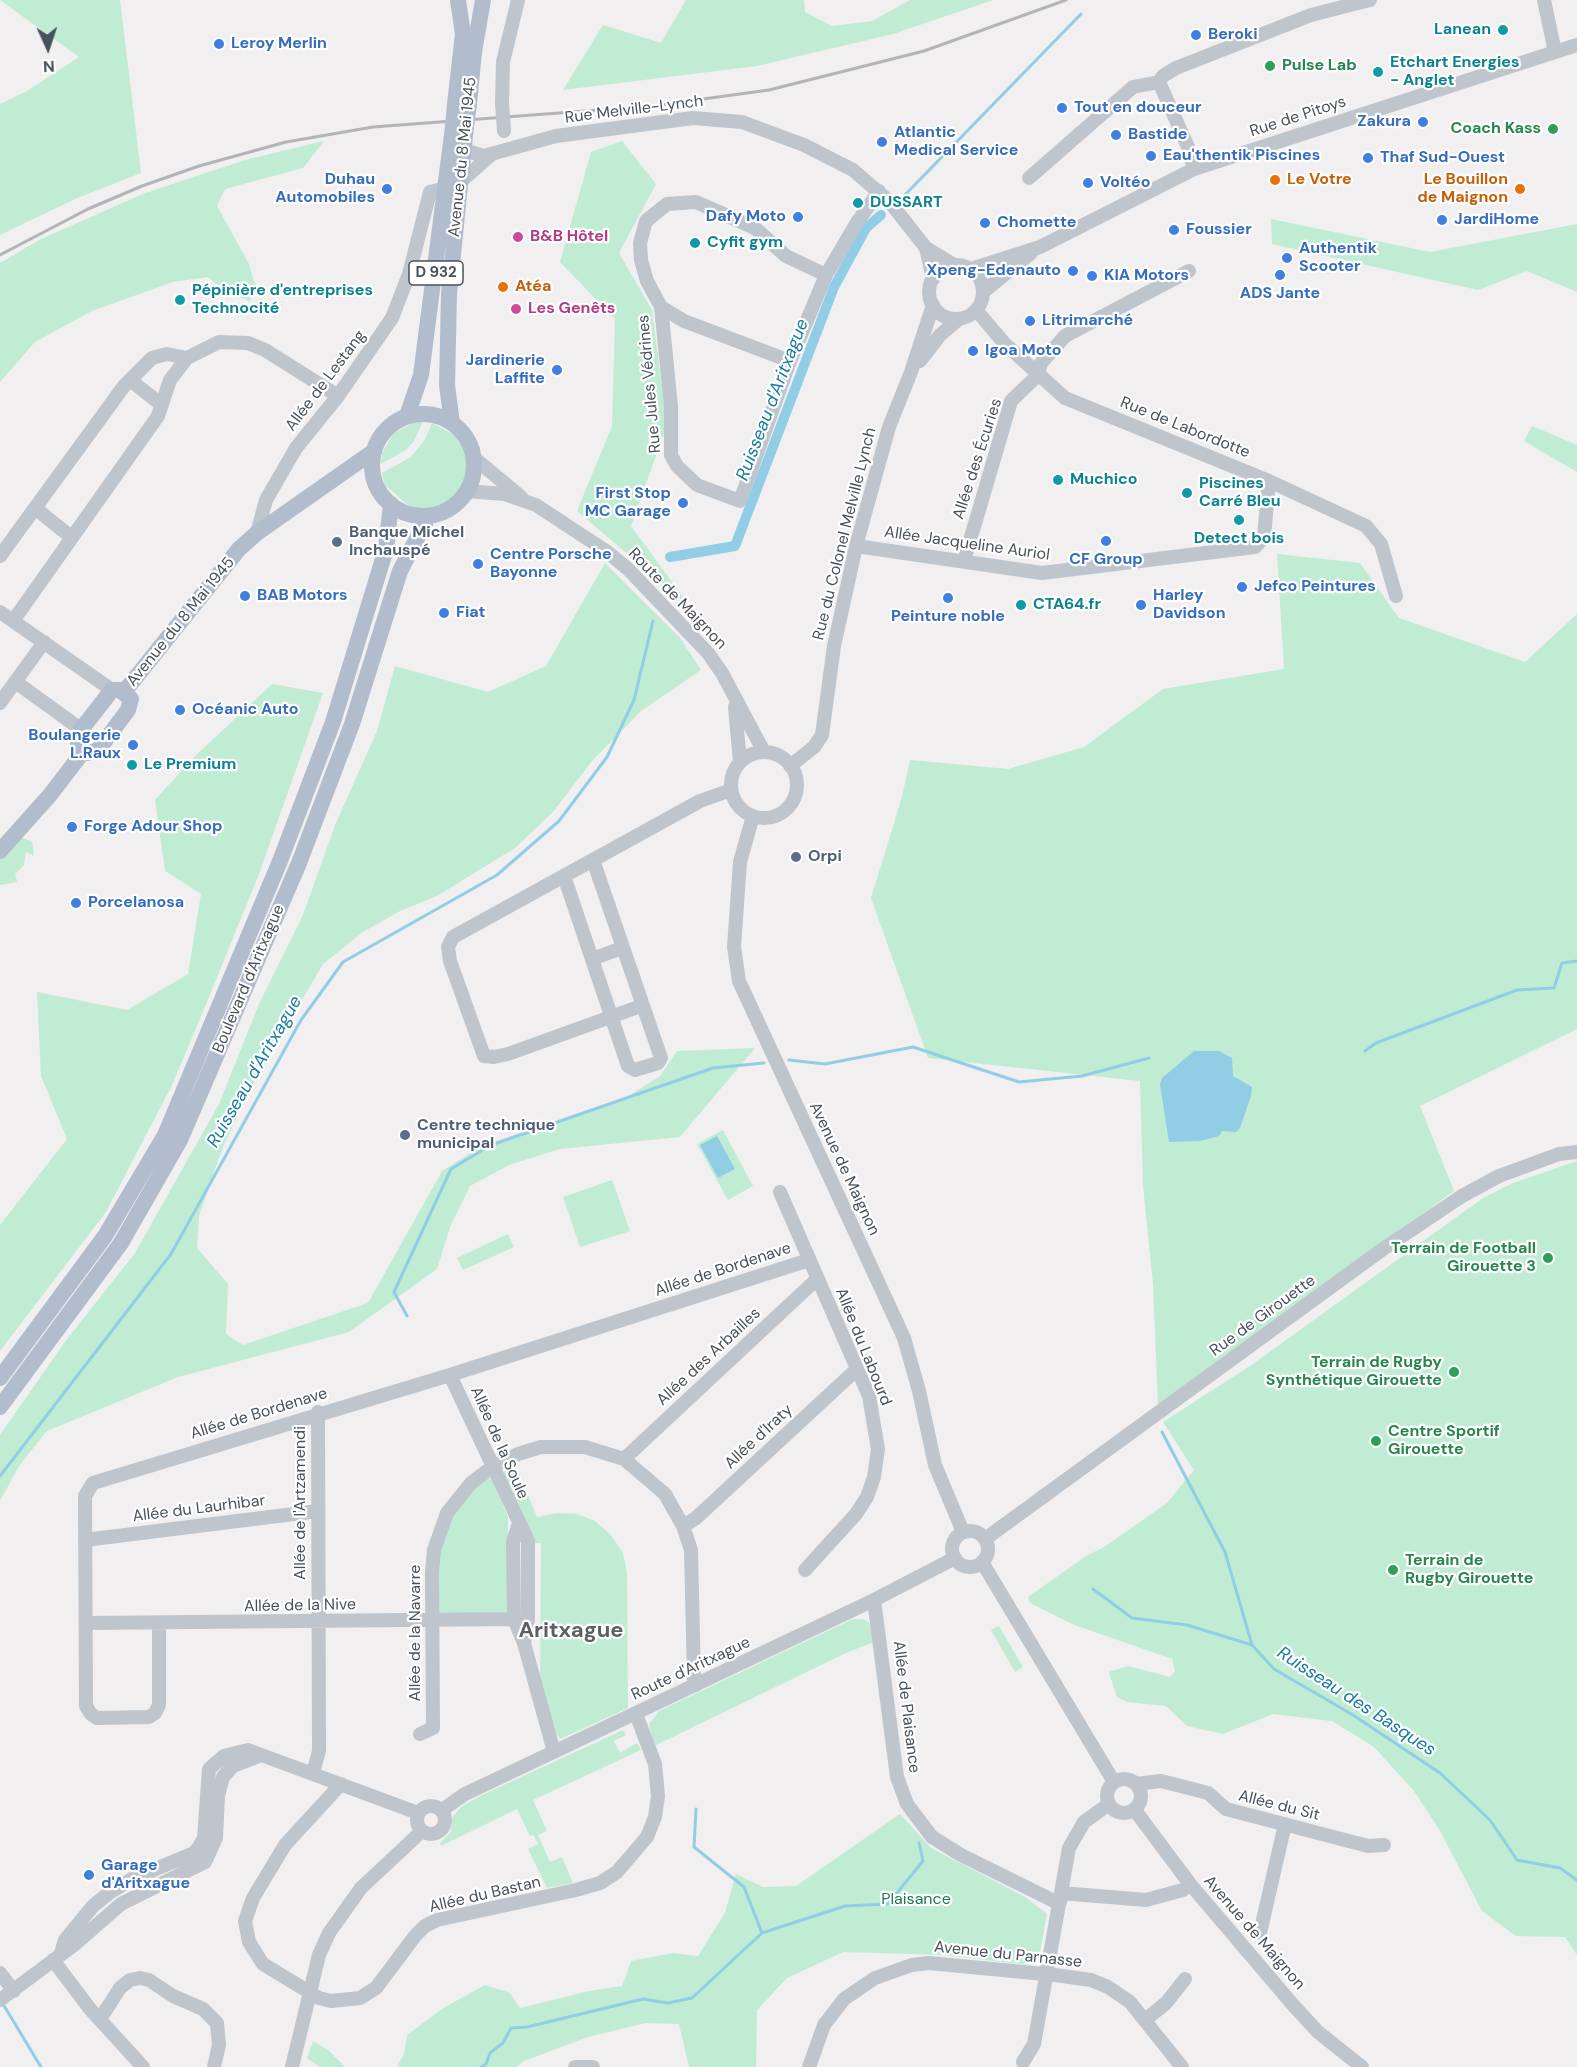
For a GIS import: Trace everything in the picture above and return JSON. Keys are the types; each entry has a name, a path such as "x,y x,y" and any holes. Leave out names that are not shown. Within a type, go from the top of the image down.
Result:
{"main road":[{"name":"Avenue du 8 Mai 1945","path":"407,416 421,375 453,185 462,104 463,34 458,0"},
{"name":"Avenue du 8 Mai 1945","path":"462,104 483,0"},
{"name":"Avenue du 8 Mai 1945","path":"452,423 447,397 448,325 453,185 464,150 460,127"},
{"path":"429,415 452,423 467,438 474,458 474,470 467,491 447,509 426,516 414,514 391,504 375,482 374,451 381,436 392,424 407,416 429,415"},
{"name":"Avenue du 8 Mai 1945","path":"80,731 118,691 224,565 256,533 374,451"},
{"name":"Avenue du 8 Mai 1945","path":"294,507 344,481 357,478 375,482"},
{"name":"Boulevard d'Aritxague","path":"0,1378 105,1236 165,1135 280,861 333,722 373,598 386,549 391,504"},
{"name":"Boulevard d'Aritxague","path":"0,1407 121,1243 180,1140 299,863 352,724 400,572 426,516"},
{"path":"80,731 78,744 83,752 98,750 128,710 131,699 118,691"},
{"path":"0,851 50,795 83,752"}],"street":[{"path":"506,149 502,103 503,62 518,0"},
{"path":"1029,178 1133,87 1159,82 1172,69 1311,15 1370,0"},
{"path":"1544,0 1555,52"},
{"name":"Rue de Pitoys","path":"1040,247 1194,169 1577,45"},
{"path":"1159,82 1188,147 1194,169"},
{"name":"Rue Melville-Lynch","path":"453,185 491,155 556,136 693,118 717,118 780,135 853,170 879,191"},
{"path":"464,150 477,156 491,155"},
{"name":"Allée de Lestang","path":"256,533 266,501 296,448 338,396 392,318 409,274 430,192 453,185"},
{"path":"661,307 684,321 790,362 826,275 856,224 879,191 901,214 926,248 954,265 971,269 978,275 984,292"},
{"name":"Rue Jules Védrines","path":"790,362 740,501 697,485 677,466 672,455 671,406 661,307 647,281 641,260 641,229 655,212 667,204 682,201 696,202 755,228 786,256 826,275"},
{"path":"971,269 1040,247"},
{"path":"954,265 938,272 933,279 930,292 933,305 944,316 959,319 976,310 984,292 1040,247"},
{"path":"926,248 933,279"},
{"name":"Allée des Écuries","path":"964,561 1011,401 1038,375 1041,363 1065,336 1189,271"},
{"name":"Rue du Colonel Melville Lynch","path":"790,766 814,747 822,735 834,646 856,546 889,428 911,372 933,305"},
{"name":"Rue de Labordotte","path":"976,310 994,333 1065,398 1269,481 1366,526 1381,544 1396,597"},
{"name":"Rue du Colonel Melville Lynch","path":"911,372 940,335 959,319"},
{"path":"13,621 158,416 170,380 187,358 219,342 248,343 265,350 338,396"},
{"path":"0,556 130,380 152,358 167,354 187,358"},
{"path":"130,380 162,405"},
{"name":"Route de Maignon","path":"474,458 525,500 589,540 628,569 708,653 764,752"},
{"name":"Allée Jacqueline Auriol","path":"856,546 1042,573 1255,547 1264,537 1269,481"},
{"name":"Route de Maignon","path":"467,491 504,494 525,500"},
{"path":"35,508 71,537"},
{"path":"0,612 118,691"},
{"path":"0,701 16,683 44,642"},
{"path":"16,683 75,724 80,731"},
{"name":"Route de Maignon","path":"732,693 740,734 740,762"},
{"path":"764,752 779,756 790,766 797,786 789,805 771,817 753,816 739,806 731,790 734,770 740,762 747,757 764,752"},
{"path":"641,1006 494,1058 484,1056 478,1046 450,961 448,947 453,937 700,801 731,790"},
{"name":"Avenue de Maignon","path":"753,816 740,873 734,947 739,981 904,1338 919,1391 934,1465 963,1532"},
{"path":"564,876 628,1066 635,1070 658,1063 661,1058 641,1006 593,860"},
{"path":"592,959 622,948"},
{"name":"Rue de Girouette","path":"985,1539 1373,1256 1462,1196 1499,1176 1559,1154 1577,1152"},
{"name":"Allée du Labourd","path":"780,1192 868,1396 877,1430 878,1449 874,1477 867,1497 855,1515 805,1570"},
{"name":"Allée de Bordenave","path":"159,1624 159,1705 155,1713 148,1717 97,1718 91,1714 86,1706 85,1496 93,1483 318,1412 450,1374 809,1260"},
{"name":"Allée des Arbailles","path":"624,1459 817,1279"},
{"name":"Allée d'Iraty","path":"683,1526 696,1518 856,1370"},
{"name":"Allée de la Soule","path":"450,1374 519,1526 528,1541 528,1620 524,1643"},
{"name":"Allée de l'Artzamendi","path":"313,1773 319,1751 318,1412"},
{"name":"Allée de la Navarre","path":"420,1734 433,1728 434,1550 447,1513 471,1483 492,1467 518,1454 557,1445 585,1447 624,1459 664,1494 683,1526 691,1550 693,1572 694,1679 696,1685"},
{"name":"Allée du Laurhibar","path":"85,1539 318,1511"},
{"name":"Allée de la Soule","path":"519,1526 513,1542 514,1619 524,1643 554,1752"},
{"path":"973,1531 985,1539 987,1554 982,1562 969,1567 955,1558 952,1552 954,1540 963,1532 973,1531"},
{"name":"Route d'Aritxague","path":"442,1810 465,1794 874,1600 955,1558"},
{"path":"982,1562 1114,1782"},
{"name":"Allée de Plaisance","path":"874,1600 897,1777 907,1804 932,1837 968,1859 1054,1901 1060,1897 1146,1900 1183,1890"},
{"name":"Allée de la Nive","path":"86,1623 514,1619"},
{"name":"Allée du Bastan","path":"341,1784 285,1845 253,1898 245,1921 249,1942 263,1964 331,2001 360,1998 376,1988 425,1926 437,1920 576,1890 600,1882 617,1872 647,1837 654,1818 658,1796 655,1764 636,1714"},
{"path":"0,1973 6,1997 57,1957 65,1940 93,1906 109,1893 132,1879 194,1853 204,1839 207,1776 212,1764 234,1752 248,1750 418,1813"},
{"path":"1127,1779 1136,1785 1140,1799 1134,1809 1121,1812 1109,1804 1107,1792 1114,1782 1127,1779"},
{"name":"Allée du Sit","path":"1136,1785 1150,1780 1161,1781 1208,1794 1226,1809 1368,1846 1384,1845"},
{"path":"1023,2062 1034,2044 1073,1838 1084,1822 1109,1804"},
{"path":"429,1806 442,1810 445,1821 441,1830 430,1834 422,1831 417,1825 418,1813 429,1806"},
{"name":"Avenue de Maignon","path":"1134,1809 1190,1884 1294,2006 1332,2044 1362,2067"},
{"path":"1260,1933 1286,1824"},
{"path":"292,2067 319,1955 342,1914 379,1869 422,1831"},
{"path":"57,1957 100,2019 143,2067"},
{"name":"Avenue du Parnasse","path":"809,2067 824,2025 837,2007 858,1988 894,1970 929,1963 1091,1980 1120,1994 1145,2020 1180,2066"},
{"path":"1145,2020 1166,2003 1185,1979"},
{"path":"100,2019 120,1988 130,1980 149,1980 173,1996 203,2009 217,2023 219,2046 214,2067"},
{"path":"575,2067 592,2067"}],"green space":[{"path":"0,0 120,0 141,173 75,199 0,235 0,104 27,91 79,57"},
{"path":"686,0 804,0 805,12 832,26 872,21 910,0 993,0 893,34 757,66 563,90 603,25 661,43"},
{"path":"324,141 303,168 225,189 217,206 249,264 255,285 250,301 226,292 208,277 173,282 92,311 35,342 0,382 0,263 41,239 145,193 245,160"},
{"path":"622,141 656,184 619,253 652,310 667,425 631,526 691,608 577,511 612,426 615,319 560,262 591,152"},
{"path":"1271,219 1430,252 1577,224 1577,292 1527,271 1478,290 1272,244"},
{"path":"423,421 414,441 406,450 381,464 382,453 393,434 412,423"},
{"path":"432,423 456,436 464,448 468,463 467,477 460,491 450,501 436,508 422,509 409,506 385,485 382,473 411,457 425,439"},
{"path":"1532,426 1577,445 1577,472 1524,441"},
{"path":"1277,554 1360,563 1399,618 1525,662 1577,614 1577,1029 1420,1106 1454,1191 1158,1407 1153,1284 1143,1186 1140,1081 928,1058 871,898 902,797 910,760 1008,769 1084,747 1163,689 1284,669"},
{"path":"605,563 680,638 701,670 641,711 592,761 553,812 515,848 437,896 400,911 363,932 323,964 251,1087 222,1149 199,1216 197,1248 228,1284 226,1334 243,1345 368,1303 442,1171 478,1148 627,1097 660,1076 677,1051 755,1048 680,1137 560,1149 509,1165 470,1186 450,1227 437,1269 349,1332 178,1377 47,1431 19,1466 0,1501 0,1435 64,1343 135,1253 219,1104 259,1004 303,915 335,825 377,731 395,666 488,692 546,666"},
{"path":"272,684 323,693 259,874 207,1002 173,1083 106,1212 0,1351 0,1225 67,1139 41,1076 37,992 127,1010 188,974 201,894 165,871 155,800 192,759"},
{"path":"22,838 32,841 34,856 26,852 24,865 15,874 17,882 0,885 0,860"},
{"path":"723,1130 753,1186 728,1200 697,1144"},
{"path":"1577,1161 1577,1955 1565,1937 1516,1936 1482,1911 1439,1829 1414,1791 1374,1747 1332,1721 1273,1714 1223,1734 1187,1726 1166,1706 1127,1702 1117,1697 1109,1672 1128,1666 1170,1677 1175,1671 1172,1659 1072,1624 1030,1603 1028,1597 1167,1503 1194,1470 1163,1422 1250,1366 1483,1198 1513,1183"},
{"path":"612,1180 630,1231 580,1247 563,1197"},
{"path":"508,1234 514,1247 463,1270 457,1258"},
{"path":"515,1463 537,1517 557,1513 577,1514 595,1521 611,1535 623,1553 627,1572 628,1708 560,1739 556,1734 540,1686 541,1543 533,1543 503,1475 506,1467"},
{"path":"486,1477 492,1480 508,1517 508,1612 441,1617 436,1612 435,1575 447,1524 465,1497"},
{"path":"853,1619 864,1619 869,1623 874,1642 848,1652 654,1746 649,1724 659,1711"},
{"path":"999,1626 1023,1667 1015,1672 991,1630"},
{"path":"623,1730 626,1735 614,1741 620,1753 637,1743 641,1750 533,1800 547,1831 538,1835 550,1862 562,1857 573,1883 547,1888 528,1849 538,1844 533,1835 530,1836 517,1809 441,1846 440,1843 451,1832 452,1818 461,1807"},
{"name":"Plaisance","path":"900,1814 931,1848 1025,1897 1047,1914 1039,1957 1029,1965 942,1955 843,1952 787,1978 757,2010 756,2067 689,2067 679,2024 646,2023 588,2037 524,2061 516,2067 397,2067 404,2054 407,2035 445,2007 485,1985 510,1993 520,2008 589,1991 622,1986 631,1961 673,1953 698,1956 725,1913 736,1874 763,1887 796,1886"},
{"path":"313,2041 328,2050 345,2067 320,2067 307,2058"}],"water":[{"path":"1194,1051 1219,1051 1232,1058 1233,1076 1252,1087 1251,1096 1240,1128 1236,1132 1222,1131 1219,1136 1200,1141 1169,1142 1160,1084 1162,1078"},
{"path":"717,1136 735,1169 718,1178 700,1145"}],"waterway":[{"name":"Ruisseau d'Aritxague","path":"900,200 1081,14"},
{"name":"Ruisseau d'Aritxague","path":"670,557 735,546 834,287 866,228 881,215"},
{"name":"Ruisseau d'Aritxague","path":"0,1476 171,1254 301,1020 343,962 497,875 559,821 607,757 634,700 653,621"},
{"path":"1365,1051 1376,1043 1517,990 1554,988 1562,963 1577,961"},
{"path":"789,1060 825,1064 913,1047 1019,1082 1082,1076 1149,1058"},
{"path":"407,1316 394,1292 451,1169 491,1145 713,1068 764,1063"},
{"path":"1162,1432 1225,1552 1252,1645"},
{"name":"Ruisseau des Basques","path":"1093,1589 1132,1618 1187,1625 1252,1645 1274,1669 1353,1715 1440,1773 1490,1820 1517,1860 1560,1868 1577,1880"},
{"path":"696,1809 694,1847 744,1887 762,1933"},
{"path":"481,2067 486,2064 490,2053 503,2043 511,2028 527,2027 643,1999 668,2003 692,1998 762,1933 845,1906 888,1904 923,1861 919,1843"},
{"name":"Ruisseau d'Aritxague","path":"3,2004 41,2067"}],"railway":[{"path":"0,255 88,209 142,186 199,166 286,142 373,127 652,106 769,90 924,51 1066,0"}],"place":[{"name":"Lanean","path":"1503,30"},
{"name":"Beroki","path":"1196,35"},
{"name":"Leroy Merlin","path":"219,44"},
{"name":"Pulse Lab","path":"1270,66"},
{"name":"Etchart Energies - Anglet","path":"1378,72"},
{"name":"Tout en douceur","path":"1062,108"},
{"name":"Zakura","path":"1423,122"},
{"name":"Coach Kass","path":"1553,129"},
{"name":"Bastide","path":"1116,135"},
{"name":"Atlantic Medical Service","path":"882,142"},
{"name":"Eau'thentik Piscines","path":"1151,156"},
{"name":"Thaf Sud-Ouest","path":"1368,158"},
{"name":"Le Votre","path":"1275,180"},
{"name":"Voltéo","path":"1088,183"},
{"name":"Duhau Automobiles","path":"387,189"},
{"name":"Le Bouillon de Maignon","path":"1520,189"},
{"name":"DUSSART","path":"858,203"},
{"name":"Dafy Moto","path":"798,217"},
{"name":"JardiHome","path":"1442,220"},
{"name":"Chomette","path":"985,223"},
{"name":"Foussier","path":"1174,230"},
{"name":"B&B Hôtel","path":"518,237"},
{"name":"Cyfit gym","path":"695,243"},
{"name":"Authentik Scooter","path":"1287,258"},
{"name":"Xpeng-Edenauto","path":"1073,271"},
{"name":"ADS Jante","path":"1280,275"},
{"name":"KIA Motors","path":"1092,276"},
{"name":"Atéa","path":"503,287"},
{"name":"Pépinière d'entreprises Technocité","path":"180,300"},
{"name":"Les Genêts","path":"516,309"},
{"name":"Litrimarché","path":"1030,321"},
{"name":"Igoa Moto","path":"973,351"},
{"name":"Jardinerie Laffite","path":"557,370"},
{"name":"Muchico","path":"1058,480"},
{"name":"Piscines Carré Bleu","path":"1187,493"},
{"name":"First Stop MC Garage","path":"683,503"},
{"name":"Detect bois","path":"1239,520"},
{"name":"CF Group","path":"1106,541"},
{"name":"Banque Michel Inchauspé","path":"337,542"},
{"name":"Centre Porsche Bayonne","path":"478,564"},
{"name":"Jefco Peintures","path":"1242,587"},
{"name":"BAB Motors","path":"245,596"},
{"name":"Peinture noble","path":"948,598"},
{"name":"CTA64.fr","path":"1021,605"},
{"name":"Harley Davidson","path":"1141,605"},
{"name":"Fiat","path":"444,613"},
{"name":"Océanic Auto","path":"180,710"},
{"name":"Boulangerie L.Raux","path":"133,745"},
{"name":"Le Premium","path":"132,765"},
{"name":"Forge Adour Shop","path":"72,827"},
{"name":"Orpi","path":"796,857"},
{"name":"Porcelanosa","path":"76,903"},
{"name":"Centre technique municipal","path":"405,1135"},
{"name":"Terrain de Football Girouette 3","path":"1548,1258"},
{"name":"Terrain de Rugby Synthétique Girouette","path":"1454,1372"},
{"name":"Centre Sportif Girouette","path":"1376,1441"},
{"name":"Terrain de Rugby Girouette","path":"1393,1570"},
{"name":"Garage d'Aritxague","path":"89,1875"}],"district":[{"name":"Aritxague","path":"571,1631"}]}
